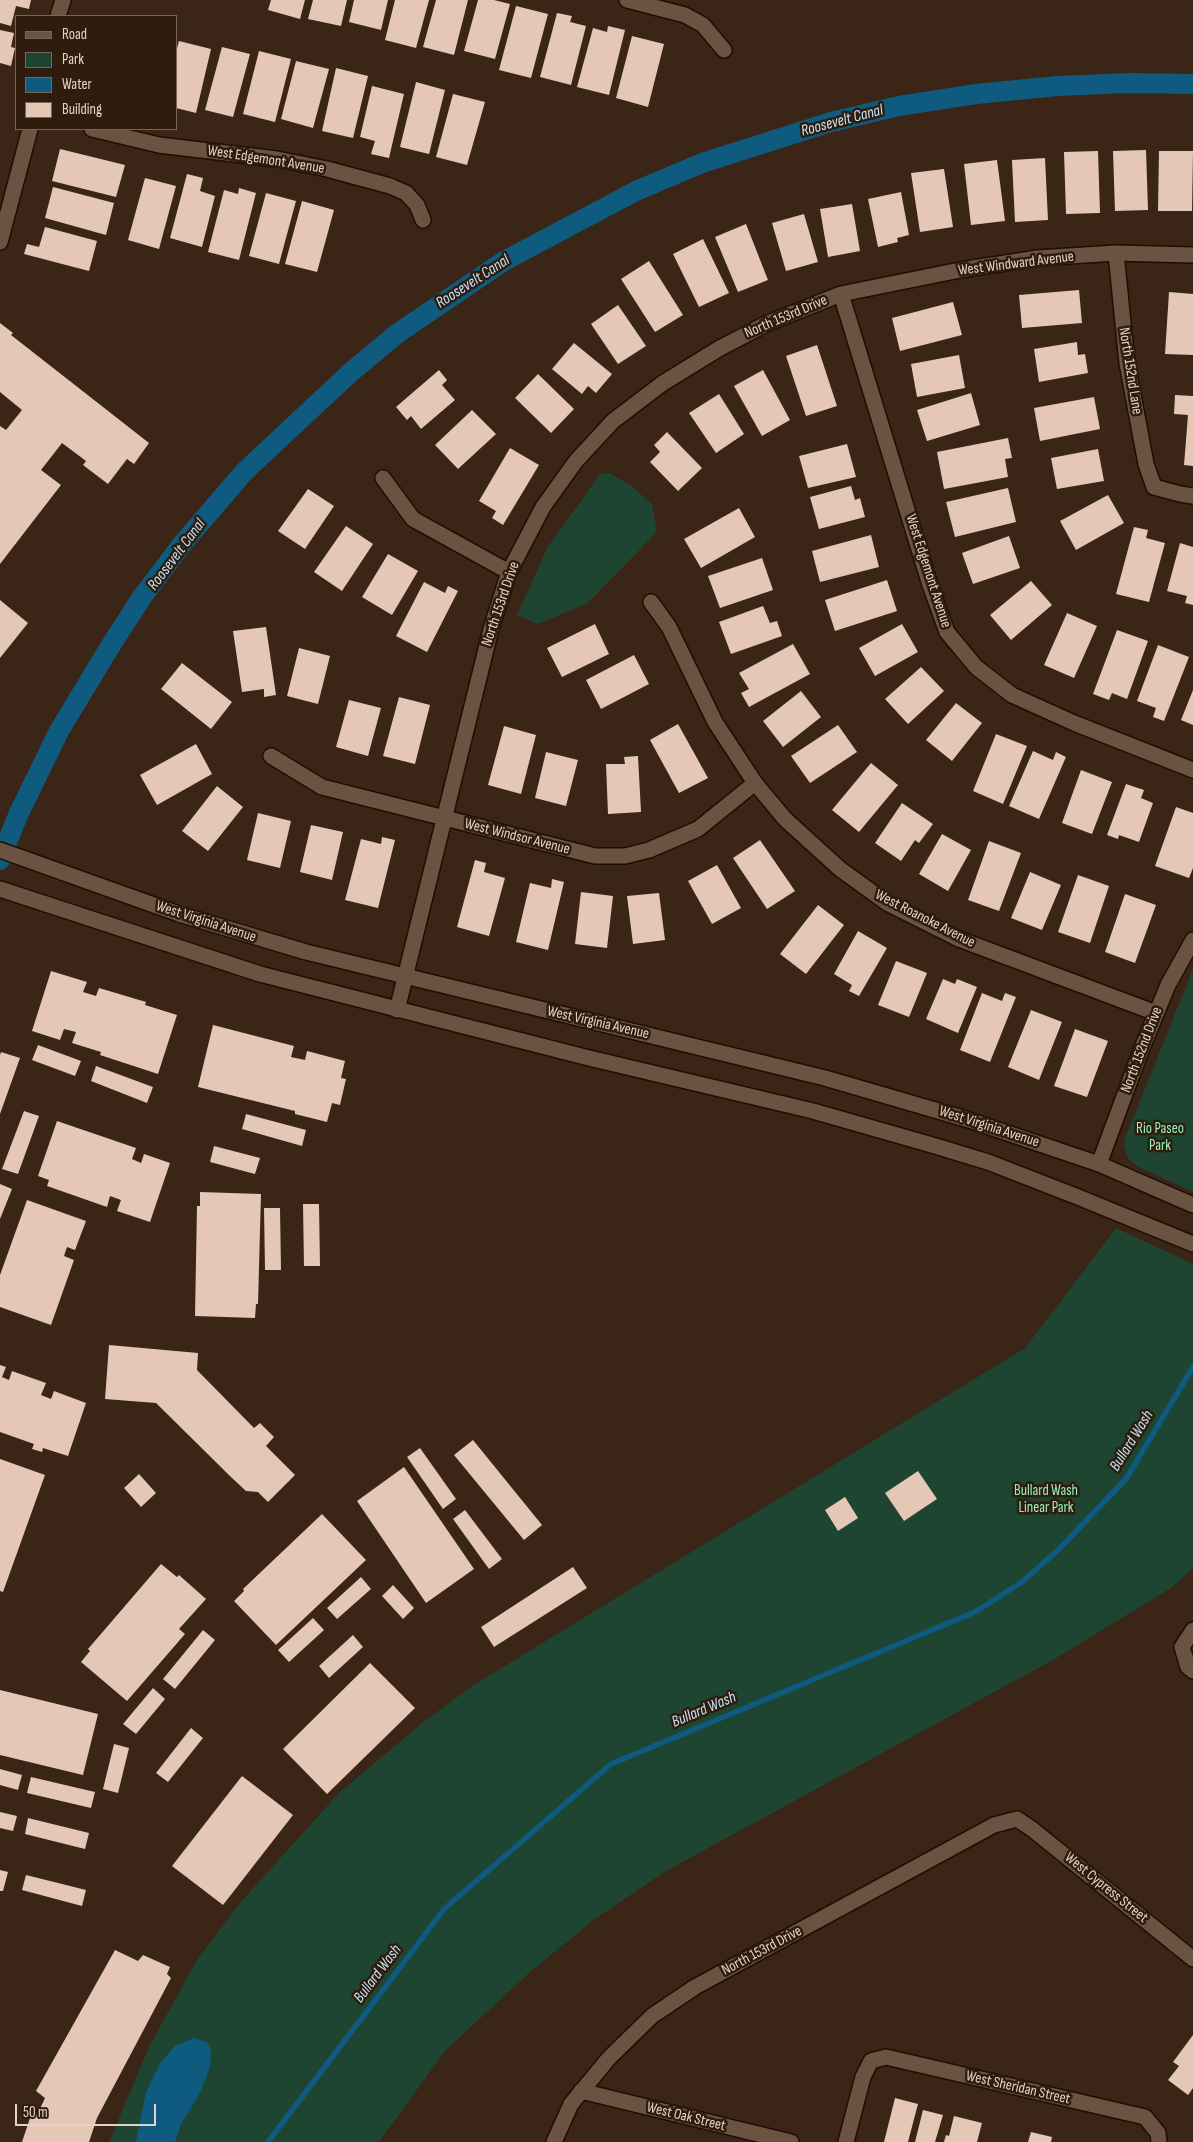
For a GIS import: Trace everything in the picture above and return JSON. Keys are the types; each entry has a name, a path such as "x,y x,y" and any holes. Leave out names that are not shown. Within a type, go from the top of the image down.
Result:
{"street":[{"path":"58,15 63,0"},
{"path":"627,0 685,15 703,25 724,50"},
{"path":"0,242 30,130"},
{"name":"West Edgemont Avenue","path":"96,130 159,145 277,159 354,176 406,193 417,205 423,220"},
{"name":"West Windward Avenue","path":"841,294 960,270 1038,258 1116,253 1193,255"},
{"name":"North 152nd Lane","path":"1116,253 1127,363 1146,464 1154,487 1193,496"},
{"name":"West Edgemont Avenue","path":"841,294 930,585 947,632 976,667 1012,695 1074,723 1193,770"},
{"name":"North 153rd Drive","path":"397,1010 491,629 509,572 543,507 576,462 612,421 663,383 720,348 768,323 841,294"},
{"path":"383,478 413,519 509,572"},
{"name":"West Roanoke Avenue","path":"651,602 669,627 715,722 755,783 786,819 840,869 887,903 959,939 1156,1013"},
{"name":"West Windsor Avenue","path":"271,756 322,787 443,820 595,856 625,856 649,850 698,828 755,783"},
{"name":"West Virginia Avenue","path":"0,850 179,914 241,934 405,977 825,1078 969,1120 1099,1164 1193,1205"},
{"path":"0,889 222,963 397,1010 813,1111 932,1145 988,1162 1193,1244"},
{"name":"North 152nd Drive","path":"1099,1164 1156,1013 1168,985 1193,940"},
{"path":"1193,1630 1182,1647 1188,1667 1193,1671"},
{"name":"North 153rd Drive","path":"554,2142 571,2104 581,2091 609,2058 652,2016 695,1987 994,1825 1018,1819"},
{"name":"West Cypress Street","path":"1018,1819 1193,1959"},
{"name":"West Sheridan Street","path":"846,2142 863,2077 871,2061 886,2057 1145,2117 1159,2137"},
{"name":"West Oak Street","path":"581,2091 792,2142"}],"green space":[{"path":"609,473 629,484 652,504 657,532 588,603 538,624 517,615 547,548 600,474"},
{"name":"Rio Paseo Park","path":"1193,969 1193,1192 1137,1166 1128,1158 1124,1146 1125,1138"},
{"name":"Bullard Wash Linear Park","path":"1116,1228 1193,1264 1193,1568 1171,1588 1053,1660 666,1871 595,1919 530,1972 445,2051 379,2142 109,2142 150,2045 198,1958 245,1897 339,1793 421,1724 472,1686 1025,1348"}],"water":[{"path":"194,2038 207,2042 211,2051 210,2067 200,2093 181,2124 175,2142 136,2142 146,2092 161,2062 175,2046"}],"building":[{"path":"0,0 31,0 29,9 16,6 11,26 0,23"},
{"path":"271,0 305,0 300,19 268,10"},
{"path":"313,0 347,0 341,26 308,19"},
{"path":"354,0 388,0 381,30 349,22"},
{"path":"395,0 429,0 416,48 385,40"},
{"path":"436,0 468,0 454,55 423,47"},
{"path":"478,0 494,0 510,4 495,59 464,51"},
{"path":"516,6 548,14 531,78 499,70"},
{"path":"557,13 572,16 570,22 586,26 571,85 540,77"},
{"path":"608,26 625,30 609,95 577,87 593,28 607,32"},
{"path":"0,30 14,33 11,47 15,48 11,66 0,63"},
{"path":"632,36 664,44 648,107 616,98"},
{"path":"179,41 211,49 196,113 178,108"},
{"path":"222,47 250,54 233,117 205,110"},
{"path":"259,51 291,59 275,122 243,114"},
{"path":"296,61 329,69 313,128 281,119"},
{"path":"336,68 368,76 353,138 322,131"},
{"path":"416,82 445,90 429,154 400,147"},
{"path":"372,86 404,94 389,158 371,154 375,141 360,137"},
{"path":"453,94 485,102 467,165 436,157"},
{"path":"60,149 125,165 116,197 52,181"},
{"path":"1146,150 1148,210 1115,211 1113,151"},
{"path":"1098,151 1100,213 1066,214 1064,152"},
{"path":"1159,151 1193,151 1192,211 1158,211"},
{"path":"1045,158 1048,220 1015,222 1012,160"},
{"path":"997,160 1005,221 971,225 964,164"},
{"path":"944,169 953,227 920,232 911,173"},
{"path":"187,174 203,178 200,191 215,196 202,247 170,238"},
{"path":"145,178 176,186 159,249 128,240"},
{"path":"53,187 114,203 106,235 45,218"},
{"path":"239,188 256,193 239,260 208,252 224,190 238,194"},
{"path":"901,192 909,235 897,238 898,242 878,247 868,199"},
{"path":"266,193 296,201 279,264 249,256"},
{"path":"302,201 334,210 317,272 285,264"},
{"path":"852,204 860,251 828,257 820,209"},
{"path":"804,214 818,262 786,271 772,223"},
{"path":"746,224 768,280 738,292 715,237"},
{"path":"45,227 97,241 89,271 24,254 27,244 39,247"},
{"path":"703,239 729,293 699,307 673,254"},
{"path":"649,261 683,315 655,332 621,279"},
{"path":"1079,290 1082,323 1022,328 1019,295"},
{"path":"1169,292 1193,294 1193,355 1165,354"},
{"path":"953,302 962,335 900,351 892,318"},
{"path":"618,305 646,346 618,364 591,324"},
{"path":"0,323 13,333 11,335 149,443 134,464 127,459 108,484 83,465 86,461 62,443 41,470 61,485 0,564 0,426 6,430 22,410 0,392"},
{"path":"1077,342 1078,355 1085,354 1088,373 1039,382 1034,349"},
{"path":"574,343 612,374 596,393 588,386 582,394 552,369"},
{"path":"817,345 837,406 806,416 786,356"},
{"path":"959,355 965,388 917,397 911,364"},
{"path":"439,370 447,380 442,385 455,400 421,429 411,416 407,420 396,407"},
{"path":"763,370 790,420 762,436 734,386"},
{"path":"538,374 574,409 551,433 515,398"},
{"path":"971,393 980,425 927,441 917,410"},
{"path":"719,394 744,434 716,453 689,413"},
{"path":"1175,395 1193,396 1193,466 1184,465 1188,415 1174,414"},
{"path":"1094,397 1100,429 1040,441 1034,408"},
{"path":"472,410 496,434 458,469 435,445"},
{"path":"667,432 702,468 678,491 650,462 660,452 654,445"},
{"path":"1008,438 1012,458 1005,459 1008,477 944,489 937,452"},
{"path":"847,444 856,477 808,488 799,456"},
{"path":"510,448 539,465 503,525 492,518 496,511 479,501"},
{"path":"1098,449 1104,481 1057,489 1051,458"},
{"path":"851,486 855,500 860,498 865,517 819,529 810,497"},
{"path":"1008,488 1016,522 955,537 946,502"},
{"path":"308,489 334,506 305,549 278,531"},
{"path":"1108,495 1124,523 1076,550 1060,521"},
{"path":"739,508 755,537 701,568 684,539"},
{"path":"346,526 373,544 342,591 314,572"},
{"path":"1134,527 1148,530 1146,538 1165,543 1149,602 1116,594"},
{"path":"871,535 879,567 820,582 812,551"},
{"path":"1009,536 1020,568 973,584 962,553"},
{"path":"1180,543 1193,547 1193,605 1185,603 1187,596 1167,591"},
{"path":"388,554 418,571 392,615 362,597"},
{"path":"762,558 773,590 720,608 708,576"},
{"path":"887,580 897,611 835,631 825,600"},
{"path":"1031,581 1052,605 1011,640 990,615"},
{"path":"424,582 445,593 448,586 458,591 427,652 396,636"},
{"path":"0,600 28,623 0,658"},
{"path":"763,606 770,623 777,621 782,636 731,654 719,622"},
{"path":"1067,613 1097,626 1074,678 1044,665"},
{"path":"595,624 609,654 562,677 547,648"},
{"path":"902,624 918,652 875,676 859,648"},
{"path":"266,627 276,695 264,697 264,689 242,692 233,631"},
{"path":"1117,630 1148,641 1127,699 1112,693 1109,700 1093,694"},
{"path":"793,644 810,674 749,707 741,693 749,689 739,673"},
{"path":"1158,645 1189,657 1164,721 1153,717 1156,708 1137,701"},
{"path":"299,648 330,656 318,704 287,696"},
{"path":"634,655 649,684 601,709 586,680"},
{"path":"182,663 232,702 211,729 161,689"},
{"path":"921,667 944,691 908,724 885,699"},
{"path":"1193,690 1193,725 1181,720"},
{"path":"801,691 821,717 783,747 763,721"},
{"path":"399,697 430,705 415,764 383,756"},
{"path":"349,700 381,708 368,756 336,747"},
{"path":"956,703 982,723 952,761 926,740"},
{"path":"678,724 708,778 679,793 650,740"},
{"path":"838,725 857,752 810,783 791,756"},
{"path":"504,726 536,735 521,794 488,785"},
{"path":"996,734 1027,746 1003,804 973,791"},
{"path":"196,744 212,774 157,805 140,775"},
{"path":"1033,751 1053,760 1056,752 1066,757 1039,819 1009,806"},
{"path":"546,752 578,760 566,806 535,798"},
{"path":"638,756 641,812 608,814 606,764 625,764 624,757"},
{"path":"871,763 898,785 859,832 832,810"},
{"path":"1081,770 1112,782 1092,834 1062,823"},
{"path":"1126,784 1144,790 1141,798 1153,803 1139,842 1119,835 1118,839 1107,835"},
{"path":"217,786 243,807 208,851 182,831"},
{"path":"902,803 933,824 919,843 915,840 901,861 875,843"},
{"path":"1176,807 1193,813 1193,868 1189,878 1155,866"},
{"path":"258,813 291,821 280,868 247,860"},
{"path":"311,825 343,832 332,880 300,872"},
{"path":"942,834 971,850 948,891 919,874"},
{"path":"382,837 395,840 378,908 345,900 361,839 381,844"},
{"path":"760,840 795,891 767,909 733,858"},
{"path":"989,841 1021,853 999,911 968,900"},
{"path":"475,860 486,863 484,872 505,878 489,936 457,927"},
{"path":"717,865 741,908 712,924 688,881"},
{"path":"1030,872 1061,885 1042,930 1011,918"},
{"path":"1078,875 1109,886 1090,943 1058,932"},
{"path":"552,879 564,882 548,950 516,942 530,883 551,888"},
{"path":"581,892 613,896 607,948 575,944"},
{"path":"659,893 665,940 633,944 627,896"},
{"path":"1125,894 1156,905 1135,963 1105,952"},
{"path":"818,905 844,925 806,974 780,954"},
{"path":"858,931 887,948 859,996 849,991 852,985 834,974"},
{"path":"896,961 927,973 909,1017 878,1005"},
{"path":"51,971 87,982 83,992 96,996 99,988 146,1002 145,1005 177,1015 158,1074 100,1055 101,1052 72,1043 76,1032 64,1029 60,1040 32,1031"},
{"path":"943,979 955,984 957,979 977,987 958,1033 926,1019"},
{"path":"982,993 1002,1001 1005,993 1016,997 990,1062 960,1050"},
{"path":"1031,1010 1062,1022 1039,1080 1008,1067"},
{"path":"213,1025 294,1046 291,1057 305,1060 307,1051 345,1061 341,1078 346,1079 340,1105 332,1103 327,1122 295,1114 295,1111 198,1087"},
{"path":"1075,1029 1108,1041 1087,1097 1054,1086"},
{"path":"38,1045 81,1061 75,1076 32,1060"},
{"path":"1,1052 20,1058 0,1114 0,1055"},
{"path":"96,1066 153,1087 147,1103 91,1081"},
{"path":"24,1111 39,1116 18,1174 2,1169"},
{"path":"246,1114 306,1130 302,1146 242,1129"},
{"path":"57,1121 136,1148 132,1159 141,1163 144,1154 170,1163 150,1222 117,1211 121,1200 110,1196 107,1207 47,1186 49,1180 38,1176"},
{"path":"214,1146 260,1158 255,1174 210,1162"},
{"path":"0,1184 12,1189 0,1219"},
{"path":"200,1192 261,1194 258,1304 256,1304 255,1318 195,1316 197,1206 200,1206"},
{"path":"27,1200 86,1221 75,1250 67,1247 64,1256 74,1260 51,1325 0,1307 0,1275"},
{"path":"303,1204 319,1204 320,1266 304,1266"},
{"path":"264,1208 280,1208 281,1270 265,1270"},
{"path":"109,1345 198,1353 197,1370 254,1428 260,1423 274,1437 266,1446 295,1475 268,1502 258,1492 246,1491 156,1403 105,1399"},
{"path":"0,1365 6,1367 2,1377 9,1380 12,1371 46,1383 41,1395 51,1399 54,1391 86,1403 68,1456 43,1448 42,1452 32,1449 34,1444 0,1432"},
{"path":"473,1440 542,1525 524,1540 454,1455"},
{"path":"420,1448 456,1499 443,1509 407,1457"},
{"path":"0,1459 45,1475 3,1592 0,1591"},
{"path":"404,1467 474,1569 426,1603 357,1501"},
{"path":"918,1471 937,1499 904,1521 885,1493"},
{"path":"139,1474 156,1493 141,1507 124,1488"},
{"path":"845,1497 858,1518 838,1531 825,1510"},
{"path":"465,1510 502,1559 489,1569 453,1519"},
{"path":"322,1514 366,1560 276,1645 234,1601 244,1591 243,1589"},
{"path":"161,1564 177,1577 179,1575 206,1599 179,1629 185,1634 127,1701 81,1662 90,1651 88,1649"},
{"path":"573,1567 587,1588 494,1647 481,1627"},
{"path":"361,1577 371,1589 337,1619 327,1608"},
{"path":"393,1585 414,1608 403,1619 382,1596"},
{"path":"313,1618 324,1630 289,1662 278,1650"},
{"path":"203,1630 215,1640 175,1689 163,1679"},
{"path":"353,1635 363,1647 329,1678 319,1666"},
{"path":"370,1663 415,1708 327,1794 283,1749"},
{"path":"153,1688 165,1699 136,1734 123,1724"},
{"path":"0,1690 98,1714 83,1775 0,1755"},
{"path":"191,1728 203,1738 168,1782 156,1773"},
{"path":"114,1744 129,1748 118,1793 103,1789"},
{"path":"0,1769 22,1775 18,1790 0,1785"},
{"path":"242,1776 293,1815 223,1905 172,1866"},
{"path":"31,1777 95,1792 91,1808 27,1793"},
{"path":"0,1812 17,1816 13,1831 0,1828"},
{"path":"28,1818 89,1833 85,1849 25,1834"},
{"path":"0,1870 8,1872 3,1891 0,1891"},
{"path":"26,1875 86,1890 82,1906 22,1890"},
{"path":"115,1950 138,1961 143,1955 170,1967 167,1974 171,1978 97,2118 89,2142 22,2142 32,2112 38,2113 45,2098 36,2091"},
{"path":"1193,2035 1193,2088 1188,2095 1168,2080 1179,2066 1173,2062"},
{"path":"895,2098 918,2104 908,2142 884,2142"},
{"path":"923,2110 943,2115 935,2142 915,2142"},
{"path":"954,2116 982,2123 977,2142 944,2142 946,2135 949,2136"},
{"path":"1031,2132 1052,2137 1051,2142 1028,2142"}],"waterway":[{"name":"Roosevelt Canal","path":"0,860 19,813 59,731 142,597 183,543 245,471 351,372 398,333 504,261 636,191 702,163 831,122 899,106 976,94 1057,86 1129,83 1193,84"},
{"name":"Bullard Wash","path":"268,2142 445,1908 611,1764 975,1612 1022,1582 1059,1549 1126,1479 1193,1367"}]}
